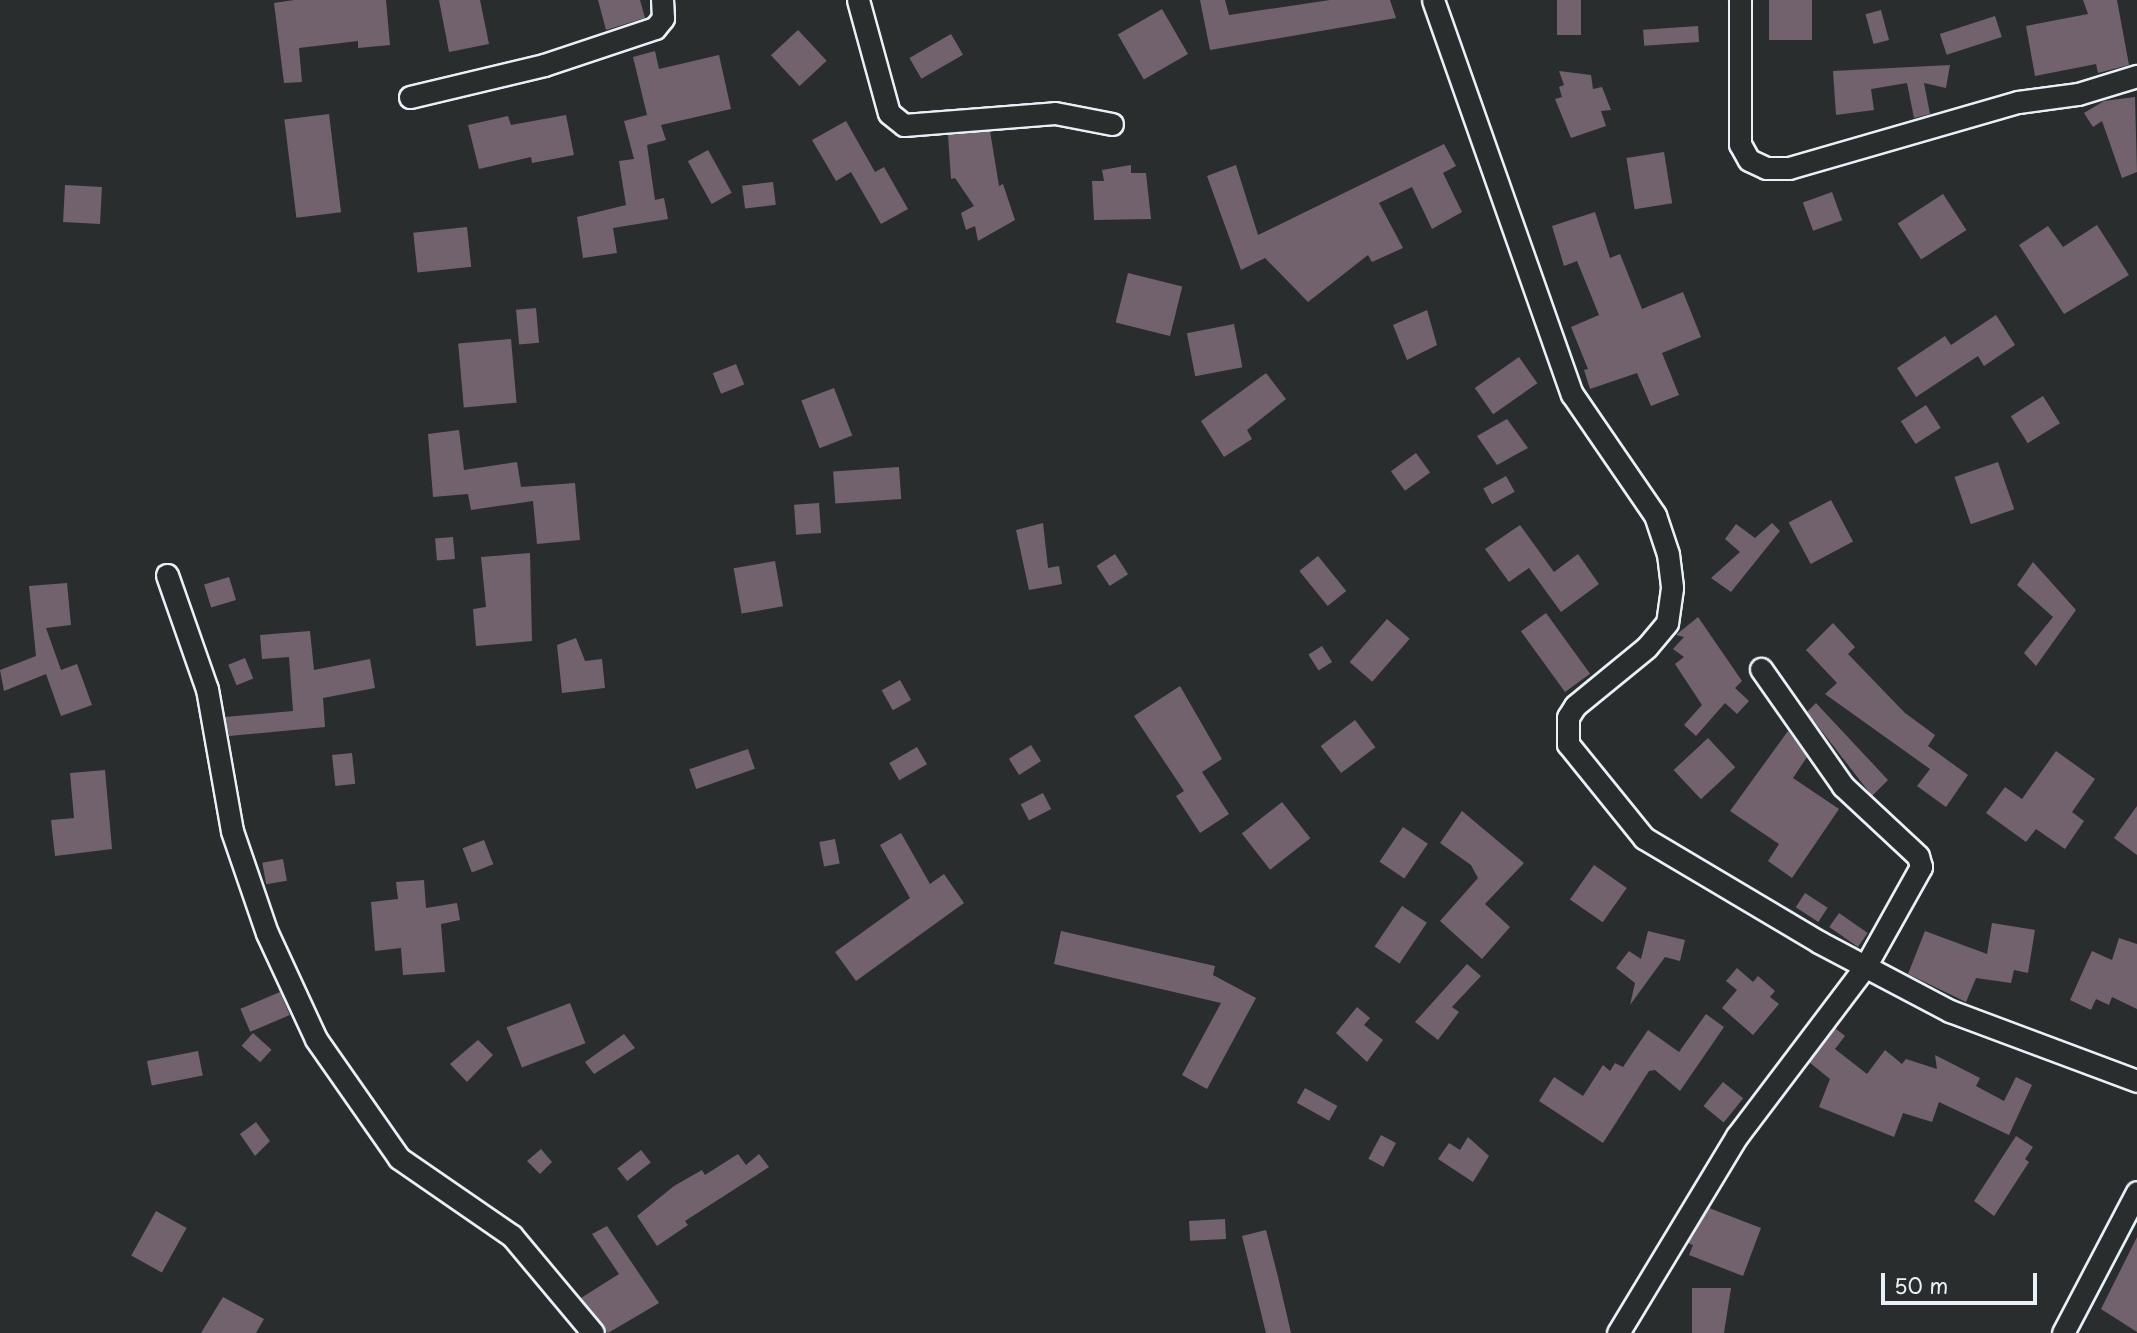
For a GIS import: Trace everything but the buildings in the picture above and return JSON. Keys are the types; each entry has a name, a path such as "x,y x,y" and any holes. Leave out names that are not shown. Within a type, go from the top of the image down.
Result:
{"street":[{"path":"410,97 544,65 655,28 663,18 662,0"},
{"path":"858,0 890,113 904,125 1055,113 1112,124"},
{"path":"1433,0 1568,384 1656,515 1668,554 1672,588 1667,623 1647,647 1575,706 1568,717 1568,744 1644,838 1865,967 1950,1011 2137,1081"},
{"path":"1740,0 1740,144 1749,160 1766,168 1789,167 2018,102 2078,94 2137,76"},
{"path":"167,575 207,689 233,831 267,933 316,1039 399,1158 512,1237 593,1333"},
{"path":"1618,1333 1737,1136 1865,967 1920,873 1920,861 1843,786 1761,669"},
{"path":"2063,1333 2137,1192"}]}
